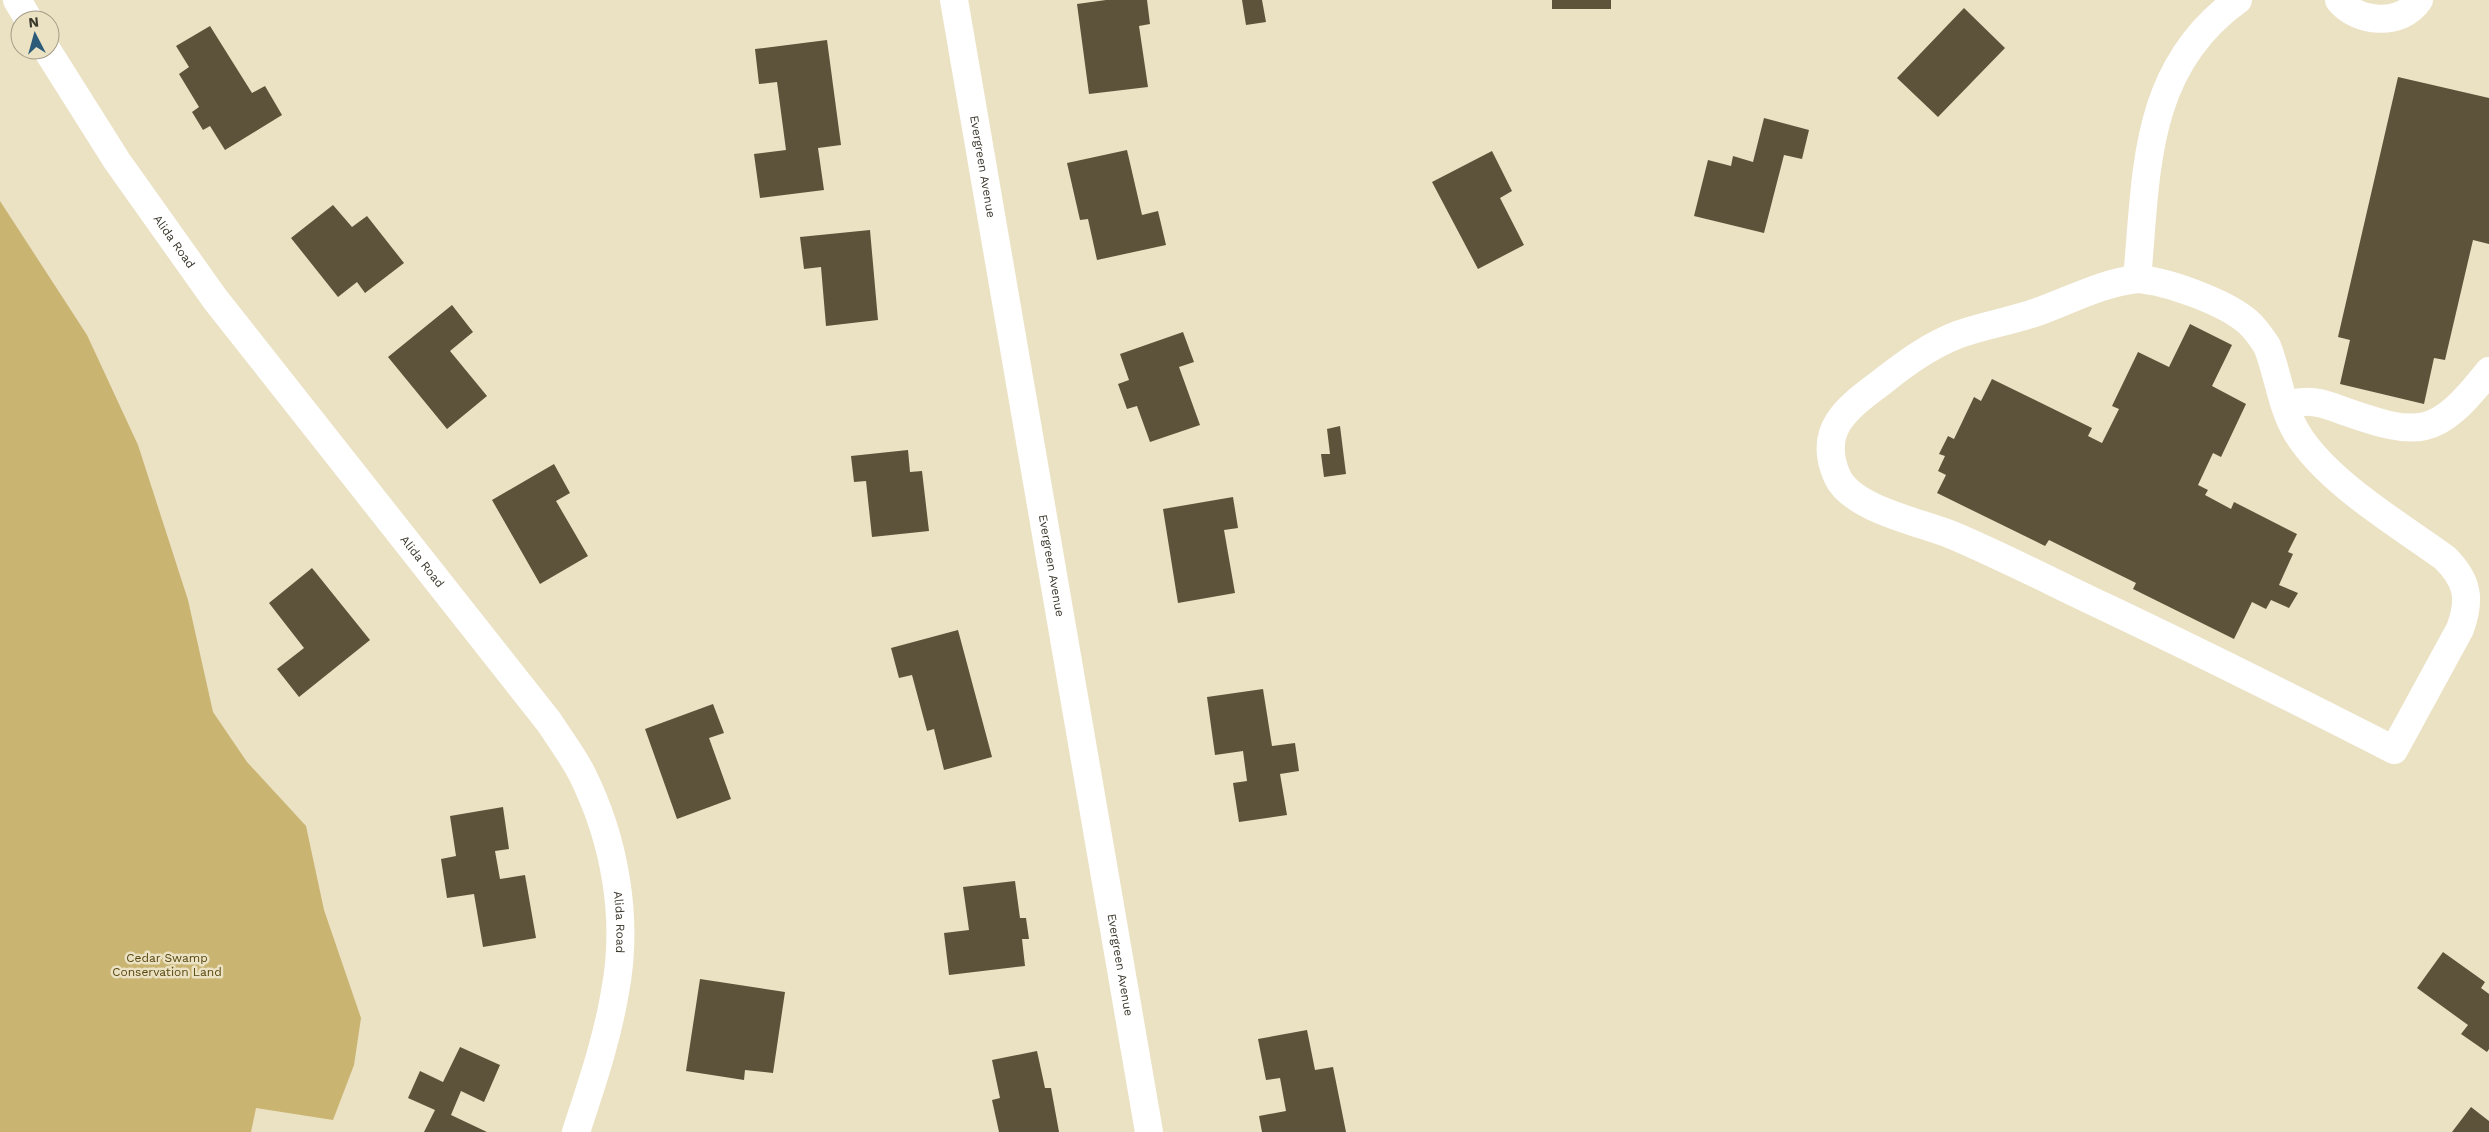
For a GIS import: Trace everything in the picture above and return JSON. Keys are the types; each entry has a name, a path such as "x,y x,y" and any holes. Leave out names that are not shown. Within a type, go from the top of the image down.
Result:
{"street":[{"name":"Evergreen Avenue","path":"954,0 1149,1132"},
{"path":"2137,279 2148,164 2156,120 2166,90 2187,50 2199,34 2238,0"},
{"path":"2339,0 2354,13 2379,19 2388,19 2404,13 2419,0"},
{"name":"Alida Road","path":"53,60 112,153 181,254 549,722 581,772 604,828 617,888 620,954 614,1000 595,1074 576,1132"},
{"path":"2137,279 2167,283 2230,310 2246,320 2259,333 2267,346 2286,405 2295,431 2317,459 2366,501 2445,558 2457,570 2464,586 2467,600 2460,629 2394,750 2253,678 1975,545 1864,503 1847,491 1837,476 1831,444 1834,429 1840,416 1850,406 1914,357 1932,346 1968,331 2036,312 2104,285 2137,279"},
{"path":"2286,405 2310,400 2392,427 2424,426 2439,421 2453,412 2489,371"}],"green space":[{"name":"Cedar Swamp Conservation Land","path":"0,201 87,335 138,445 188,600 213,712 247,762 306,826 324,910 361,1018 354,1065 333,1120 256,1108 251,1132 0,1132"}],"building":[{"path":"1106,0 1147,0 1150,24 1139,26 1148,87 1089,94 1077,4"},
{"path":"1242,0 1262,0 1266,22 1246,25"},
{"path":"1552,0 1611,0 1611,9 1552,9"},
{"path":"1964,8 2005,48 1938,117 1897,78"},
{"path":"210,26 252,93 265,86 282,115 225,150 210,126 203,130 192,112 199,107 179,74 189,67 176,46"},
{"path":"827,40 841,145 818,148 824,190 760,198 754,154 786,150 777,82 759,84 755,49"},
{"path":"2398,77 2489,98 2489,244 2473,240 2445,360 2434,358 2424,404 2340,384 2350,340 2338,337"},
{"path":"1764,118 1809,130 1802,159 1784,155 1764,233 1694,216 1708,160 1731,166 1733,156 1753,162"},
{"path":"1127,150 1142,215 1158,211 1166,245 1097,260 1088,219 1080,220 1067,163"},
{"path":"1492,151 1512,191 1500,198 1524,245 1478,269 1432,182"},
{"path":"333,205 352,227 367,216 404,263 365,293 357,282 338,297 291,238"},
{"path":"870,230 878,320 826,326 821,267 804,269 800,237"},
{"path":"452,305 473,332 450,351 487,396 447,429 388,357"},
{"path":"2190,324 2232,345 2212,386 2246,404 2221,457 2213,453 2198,485 2208,490 2205,495 2231,509 2234,502 2297,534 2288,552 2293,554 2279,585 2298,593 2289,608 2271,600 2266,609 2252,602 2234,639 2133,589 2136,583 2049,540 2045,546 1937,493 1946,475 1938,471 1945,456 1939,454 1948,436 1954,439 1974,397 1981,401 1992,379 2092,428 2088,436 2102,443 2119,409 2112,406 2138,352 2169,367"},
{"path":"1183,332 1194,362 1179,367 1200,425 1150,442 1137,406 1127,409 1118,384 1129,380 1120,354"},
{"path":"1340,426 1346,474 1324,477 1321,454 1330,454 1327,429"},
{"path":"908,450 910,472 922,471 929,531 872,537 866,481 854,482 851,456"},
{"path":"554,464 570,493 556,501 588,556 540,584 492,500"},
{"path":"1233,497 1238,528 1224,530 1235,593 1178,603 1163,509"},
{"path":"312,568 370,640 299,697 277,669 304,648 269,603"},
{"path":"958,630 992,757 944,770 934,729 927,731 912,675 899,678 891,648"},
{"path":"1263,689 1272,746 1295,743 1299,771 1280,774 1287,815 1239,822 1233,783 1247,781 1243,751 1215,755 1207,697"},
{"path":"713,704 724,733 709,738 731,799 677,819 645,729"},
{"path":"503,807 509,849 495,851 500,879 525,875 536,938 483,947 474,894 447,898 441,859 456,856 450,816"},
{"path":"1015,881 1020,918 1026,918 1029,939 1022,939 1025,966 949,975 944,933 969,930 963,887"},
{"path":"2443,952 2485,982 2481,988 2489,994 2489,1049 2487,1052 2461,1034 2468,1025 2417,988"},
{"path":"700,979 785,992 773,1073 745,1070 744,1080 686,1071"},
{"path":"1307,1030 1315,1070 1333,1067 1346,1132 1262,1132 1259,1116 1286,1111 1280,1078 1266,1080 1258,1039"},
{"path":"460,1047 500,1065 484,1102 461,1091 451,1115 487,1132 424,1132 435,1110 408,1098 420,1071 443,1082"},
{"path":"1037,1051 1045,1088 1051,1088 1059,1132 999,1132 992,1100 1000,1098 992,1060"},
{"path":"2471,1107 2489,1121 2489,1132 2452,1132"}]}
